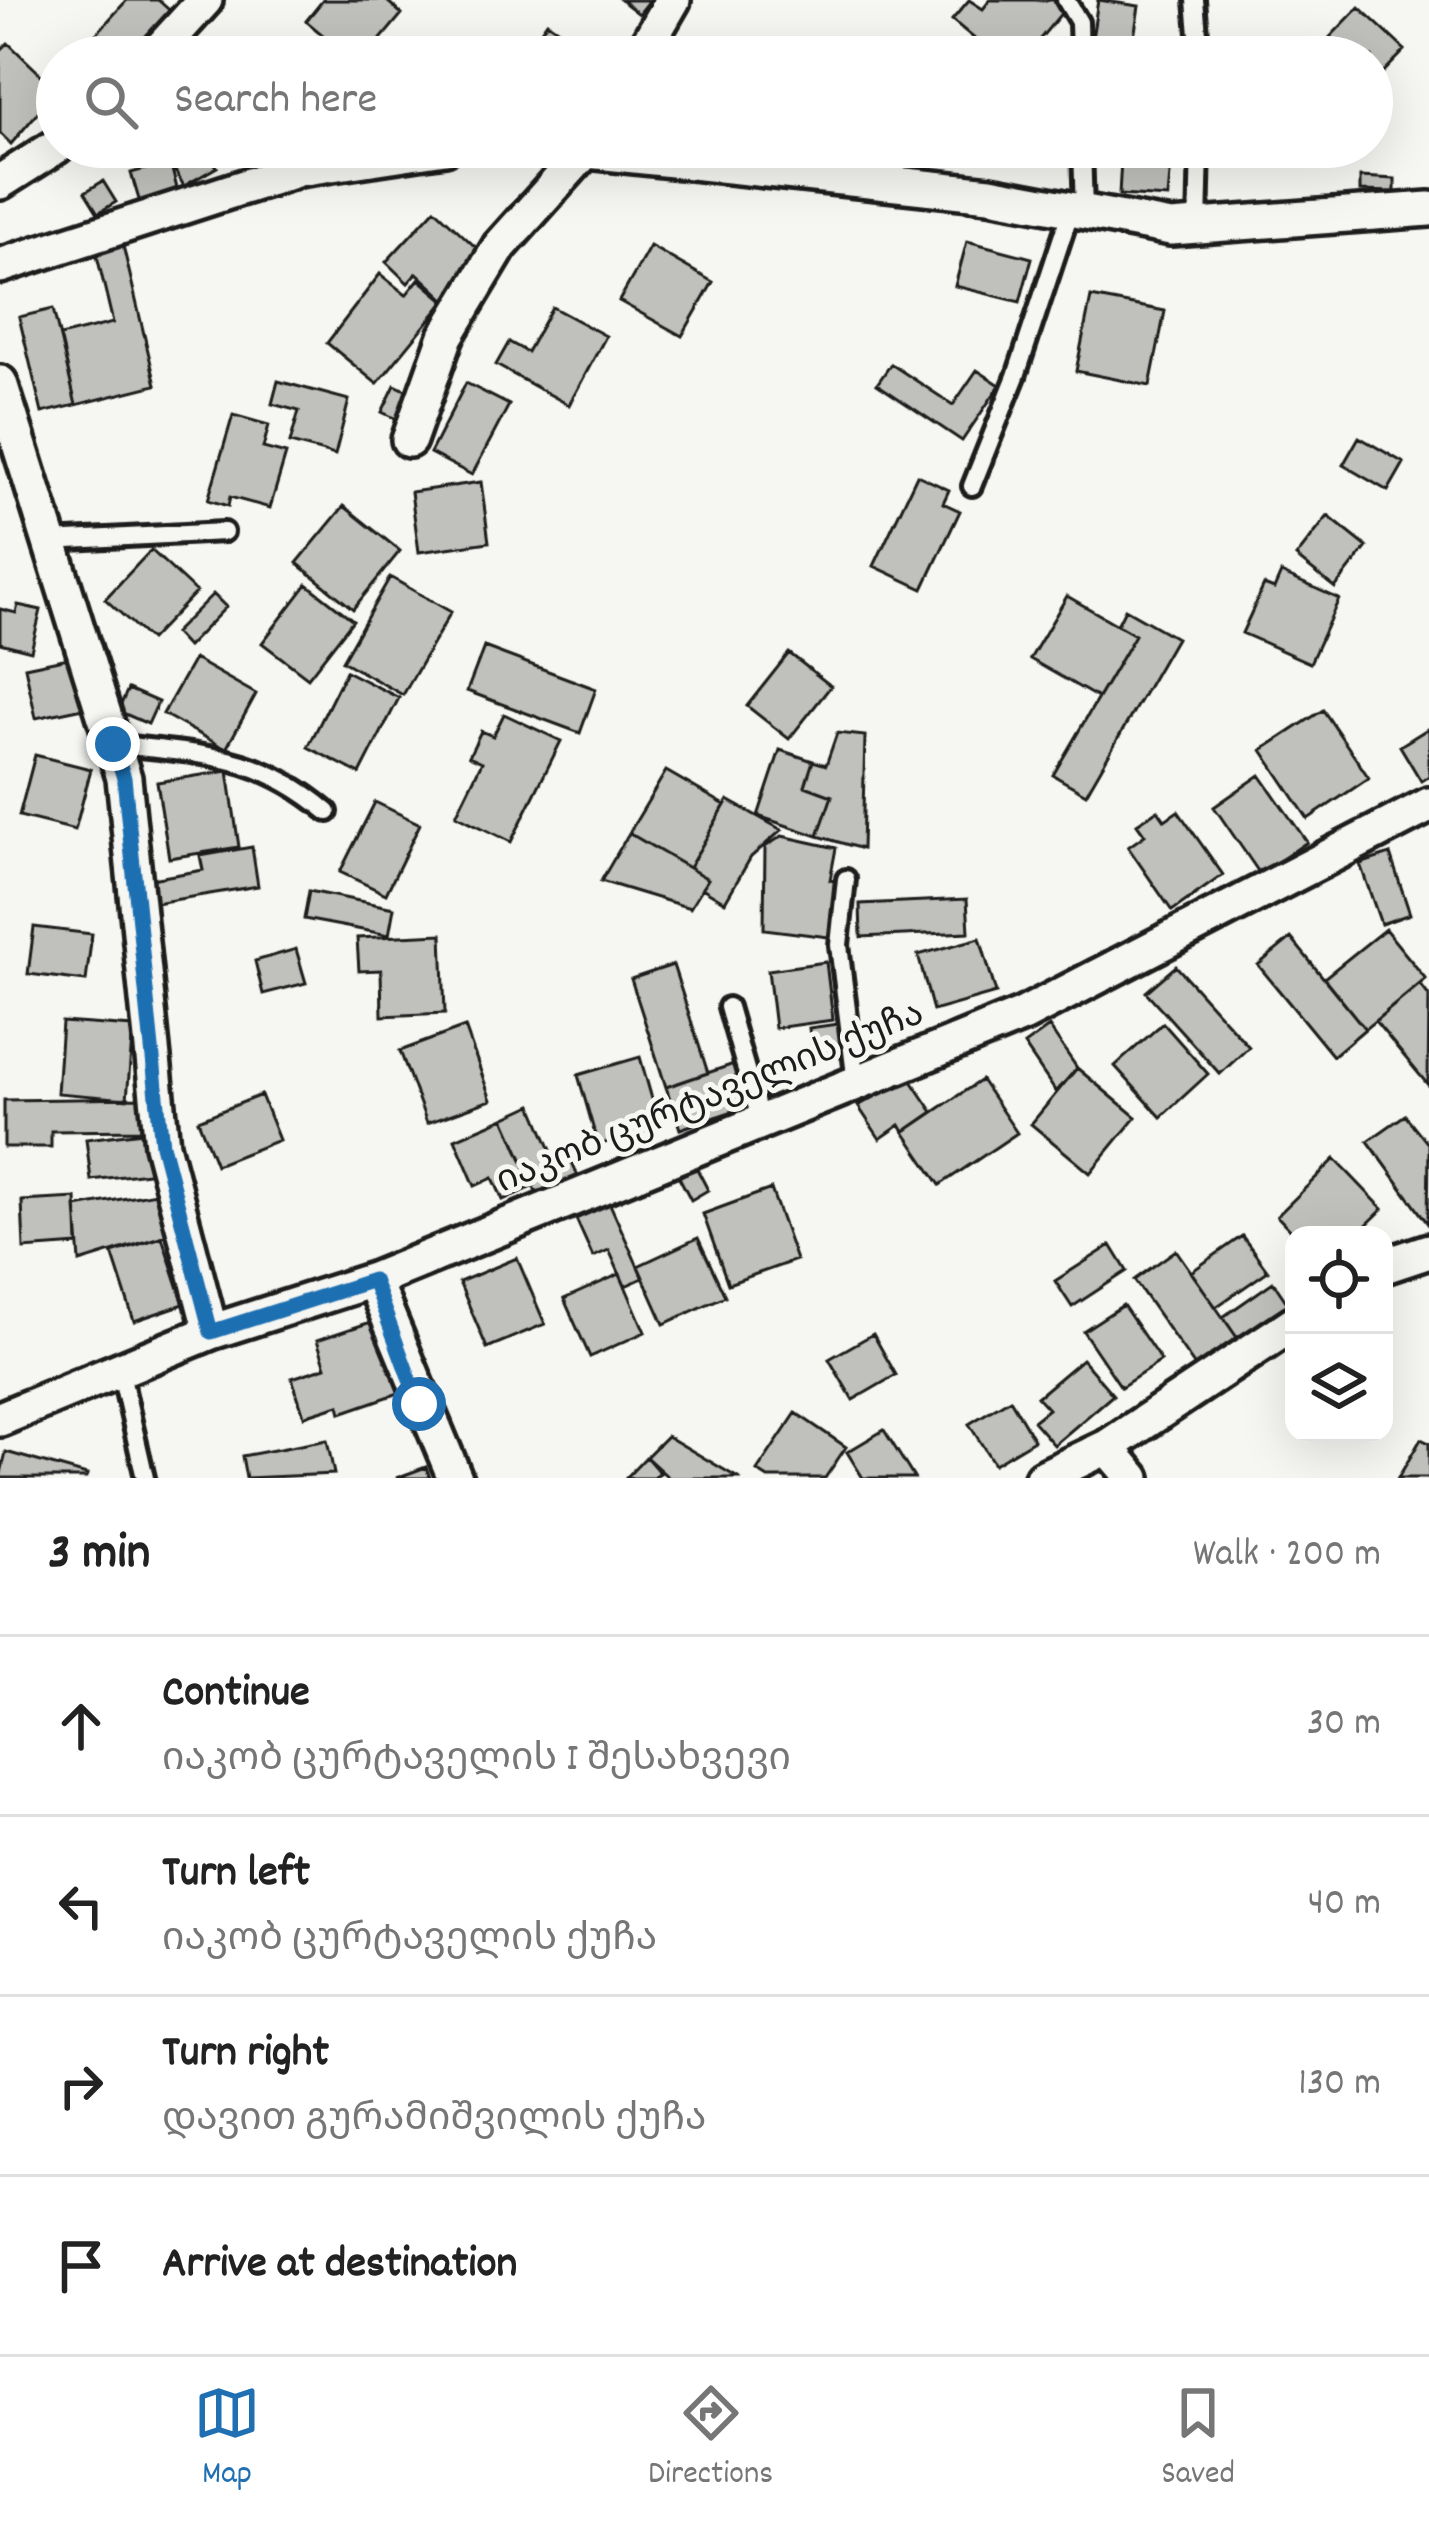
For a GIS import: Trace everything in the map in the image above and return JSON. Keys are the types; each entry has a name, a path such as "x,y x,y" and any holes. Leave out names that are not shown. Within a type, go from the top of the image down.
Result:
{"street":[{"path":"172,36 205,0"},
{"path":"652,36 673,0"},
{"path":"0,182 36,159"},
{"path":"0,266 306,168"},
{"path":"409,440 446,336 500,247 570,168"},
{"path":"762,168 989,194 1171,228 1429,209"},
{"path":"0,383 124,778 162,1145 211,1332"},
{"name":"იაკობ ცურტაველის ქუჩა","path":"0,1419 211,1332 373,1280 1023,1016 1429,806"},
{"path":"1393,1263 1429,1251"},
{"path":"373,1280 419,1404 455,1478"},
{"path":"1042,1478 1107,1447 1285,1329"},
{"path":"1107,1447 1133,1478"}],"lane":[{"path":"1066,0 1079,22 1079,36"},
{"path":"1195,0 1198,36"},
{"path":"972,486 1077,211 1080,168"},
{"path":"1198,226 1199,168"},
{"path":"50,541 224,532"},
{"path":"113,744 246,761 296,785 328,812"},
{"path":"846,879 839,945 856,1083"},
{"path":"728,1007 760,1122"},
{"path":"120,1370 145,1478"}],"building":[{"path":"127,0 158,0 177,17 159,36 94,36"},
{"path":"323,0 386,0 402,14 384,36 324,36 306,21"},
{"path":"621,0 650,0 639,14"},
{"path":"969,0 983,9 990,0 1053,0 1064,10 1042,36 971,36 952,20"},
{"path":"1098,0 1139,6 1134,36 1092,36"},
{"path":"1359,7 1390,36 1331,36"},
{"path":"547,22 567,36 537,36"},
{"path":"1393,39 1405,50 1393,62"},
{"path":"8,43 36,70 36,115 11,144 0,133 0,51"},
{"path":"172,168 178,192 140,203 131,173"},
{"path":"173,168 215,168 184,186"},
{"path":"1120,168 1170,168 1168,198 1119,195"},
{"path":"1360,177 1395,179 1395,192 1360,191"},
{"path":"103,181 116,202 98,213 85,192"},
{"path":"435,209 485,256 445,299 417,273 408,283 386,262"},
{"path":"120,233 156,385 76,405 60,336 113,323 93,239"},
{"path":"967,241 1032,258 1020,302 955,286"},
{"path":"650,246 713,282 682,336 619,301"},
{"path":"380,274 406,295 419,279 445,301 377,384 327,343"},
{"path":"1091,297 1165,311 1150,386 1076,371"},
{"path":"552,307 606,336 569,405 496,365 509,342 527,352"},
{"path":"53,309 76,405 42,413 19,317"},
{"path":"891,364 953,405 977,370 1000,385 962,441 877,384"},
{"path":"278,381 349,400 335,455 290,443 299,411 272,404"},
{"path":"466,383 509,405 472,475 430,453"},
{"path":"395,385 418,396 405,423 382,412"},
{"path":"233,415 269,425 263,448 286,454 270,508 230,497 228,506 208,500"},
{"path":"1359,437 1404,463 1388,491 1343,465"},
{"path":"917,475 949,490 943,503 960,511 923,589 874,566"},
{"path":"481,482 489,542 419,552 411,492"},
{"path":"344,506 400,551 353,609 297,563"},
{"path":"1328,516 1367,547 1335,588 1296,557"},
{"path":"151,550 196,592 150,640 105,599"},
{"path":"1281,573 1339,599 1310,663 1242,633 1264,585 1274,589"},
{"path":"390,577 451,612 403,695 342,661"},
{"path":"307,584 353,620 308,678 262,643"},
{"path":"213,594 226,607 187,647 174,633"},
{"path":"1067,596 1135,635 1098,698 1030,659"},
{"path":"18,605 41,610 31,651 0,643 0,609 16,613"},
{"path":"1125,609 1176,638 1086,794 1053,775 1135,635 1117,625"},
{"path":"484,647 596,689 580,733 467,691"},
{"path":"789,653 831,686 789,739 747,706"},
{"path":"73,657 83,708 36,718 25,667"},
{"path":"194,659 256,694 226,749 163,714"},
{"path":"346,671 399,698 360,774 308,747"},
{"path":"128,689 158,702 148,724 118,711"},
{"path":"1323,710 1369,778 1308,819 1262,750"},
{"path":"504,714 561,741 511,842 456,815 482,762 469,756 481,731 493,736"},
{"path":"1429,728 1429,776 1421,781 1400,746"},
{"path":"837,733 865,736 862,849 818,836 832,796 805,786 813,761 826,765"},
{"path":"780,750 813,761 805,786 832,796 818,836 758,816"},
{"path":"35,755 91,769 75,830 19,816"},
{"path":"228,771 239,847 169,858 157,782"},
{"path":"666,771 725,805 689,868 629,833"},
{"path":"1260,775 1307,842 1260,874 1214,807"},
{"path":"728,800 782,830 751,857 725,902 702,888 708,879 689,868"},
{"path":"375,802 420,824 386,894 340,872"},
{"path":"1158,810 1165,820 1178,811 1223,875 1172,911 1128,847 1145,835 1137,824"},
{"path":"629,833 708,879 690,908 601,881"},
{"path":"782,836 836,848 830,880 839,882 837,938 764,929 765,847"},
{"path":"252,847 258,886 149,904 145,880 203,870 200,856"},
{"path":"1390,854 1410,914 1381,924 1360,864"},
{"path":"309,891 394,908 389,935 304,919"},
{"path":"967,899 969,932 861,937 860,904"},
{"path":"34,927 92,934 86,981 28,974"},
{"path":"1385,929 1426,979 1365,1029 1324,978"},
{"path":"442,934 445,1013 382,1016 381,970 359,971 357,938"},
{"path":"980,938 996,993 933,1011 918,955"},
{"path":"1291,938 1365,1029 1333,1056 1258,965"},
{"path":"296,949 306,983 263,994 255,961"},
{"path":"826,962 833,1020 775,1028 768,970"},
{"path":"673,965 708,1073 666,1087 631,979"},
{"path":"1176,966 1249,1047 1220,1074 1146,992"},
{"path":"1420,984 1429,996 1428,1085 1375,1021"},
{"path":"62,1022 133,1027 127,1099 57,1093"},
{"path":"1163,1023 1208,1074 1161,1117 1115,1066"},
{"path":"838,1024 843,1057 813,1062 809,1028"},
{"path":"465,1027 491,1100 427,1123 400,1051"},
{"path":"1049,1027 1077,1068 1056,1092 1024,1045"},
{"path":"640,1057 660,1127 598,1145 578,1075"},
{"path":"734,1064 748,1106 680,1129 666,1087"},
{"path":"1077,1068 1136,1117 1090,1173 1031,1124"},
{"path":"910,1078 933,1112 904,1132 900,1125 880,1139 858,1106"},
{"path":"981,1080 1017,1133 940,1185 904,1132"},
{"path":"261,1095 279,1140 216,1165 198,1120"},
{"path":"146,1098 146,1130 51,1131 51,1147 4,1147 4,1100"},
{"path":"532,1105 553,1155 567,1149 579,1179 538,1197 504,1118"},
{"path":"1405,1115 1429,1145 1428,1224 1368,1141"},
{"path":"504,1118 534,1186 503,1200 493,1178 475,1186 455,1139"},
{"path":"151,1131 156,1172 91,1180 86,1139"},
{"path":"1335,1159 1383,1209 1365,1226 1286,1226 1277,1216"},
{"path":"696,1167 708,1190 691,1200 679,1177"},
{"path":"771,1189 796,1260 728,1284 703,1214"},
{"path":"167,1191 173,1233 80,1262 76,1207"},
{"path":"76,1198 78,1245 24,1249 22,1201"},
{"path":"610,1204 643,1278 625,1286 609,1250 593,1257 576,1219"},
{"path":"1242,1236 1268,1271 1216,1307 1191,1272"},
{"path":"162,1237 184,1304 134,1321 112,1253"},
{"path":"698,1238 725,1296 664,1324 638,1266"},
{"path":"1111,1245 1127,1271 1072,1307 1055,1281"},
{"path":"1176,1250 1238,1339 1196,1368 1134,1280"},
{"path":"517,1258 545,1324 487,1348 459,1282"},
{"path":"620,1274 645,1332 590,1357 564,1299"},
{"path":"1273,1282 1285,1300 1285,1306 1238,1339 1223,1317"},
{"path":"1123,1305 1161,1361 1121,1387 1083,1331"},
{"path":"374,1321 399,1393 341,1413 339,1405 304,1416 292,1378 326,1367 317,1340"},
{"path":"873,1334 896,1375 853,1400 829,1359"},
{"path":"1082,1359 1113,1395 1054,1445 1033,1421 1048,1409 1037,1397"},
{"path":"1010,1399 1034,1440 994,1464 969,1424"},
{"path":"796,1413 846,1447 825,1478 768,1478 757,1471"},
{"path":"884,1430 914,1478 863,1478 847,1452"},
{"path":"667,1436 738,1478 669,1478 646,1457"},
{"path":"1421,1439 1429,1443 1429,1478 1398,1478"},
{"path":"327,1440 334,1474 246,1478 242,1456"},
{"path":"6,1452 87,1475 0,1478"},
{"path":"646,1457 660,1473 654,1478 626,1478"},
{"path":"426,1467 430,1478 396,1478"}],"route":[{"path":"113,744 124,778 162,1145 211,1332 373,1280 419,1404"}]}
